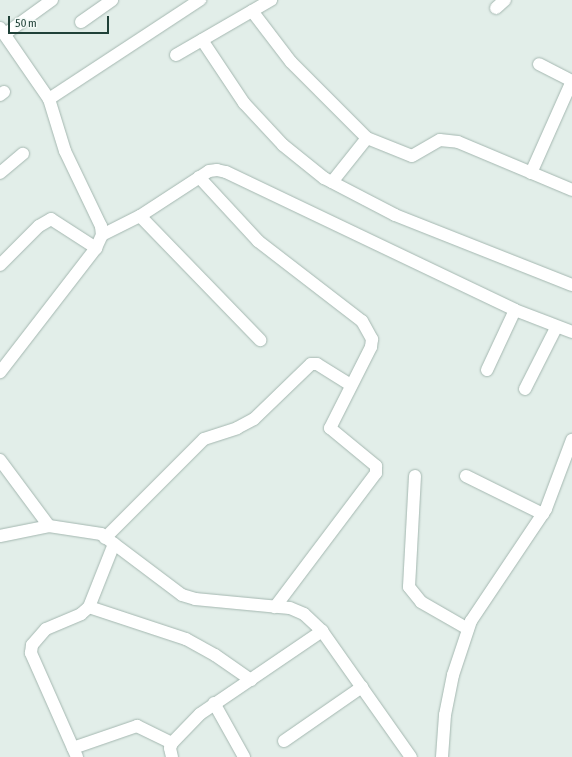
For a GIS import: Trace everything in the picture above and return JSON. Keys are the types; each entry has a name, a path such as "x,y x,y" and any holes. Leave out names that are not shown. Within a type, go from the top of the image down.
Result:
{"street":[{"path":"0,372 96,248 102,235 101,226 65,151 49,99 2,31 52,0"},
{"path":"81,22 112,0"},
{"path":"49,99 200,0"},
{"path":"176,55 271,0"},
{"path":"252,11 291,62 366,138 412,156 440,140 458,142 572,190"},
{"path":"202,40 244,104 299,160 332,182 409,221 572,285"},
{"path":"531,172 572,81 539,64"},
{"path":"332,182 366,138"},
{"path":"0,172 23,154"},
{"path":"102,235 140,216 199,177 217,170 226,172 515,310 556,328 572,332"},
{"path":"199,177 273,254 362,321 372,339 371,347 330,428 376,466 376,473 275,607"},
{"path":"140,216 260,340"},
{"path":"0,265 39,226 51,219 96,248"},
{"path":"487,370 515,310"},
{"path":"525,389 556,328"},
{"path":"172,743 137,726 75,753 31,654 36,638 46,629 81,614 89,607 110,541 204,439 237,428 254,419 311,364 317,364 351,385"},
{"path":"442,757 445,715 453,675 468,629 543,514 572,440"},
{"path":"0,460 49,526"},
{"path":"415,476 409,588 421,602 468,629"},
{"path":"466,476 543,514"},
{"path":"0,536 49,526 93,531 110,541 182,595 195,599 275,607 304,614 322,630 411,757"},
{"path":"89,607 186,639 215,655 251,680"},
{"path":"172,757 170,748 172,743 214,703 251,680 322,630"},
{"path":"284,741 362,687"},
{"path":"214,703 244,757"}]}
